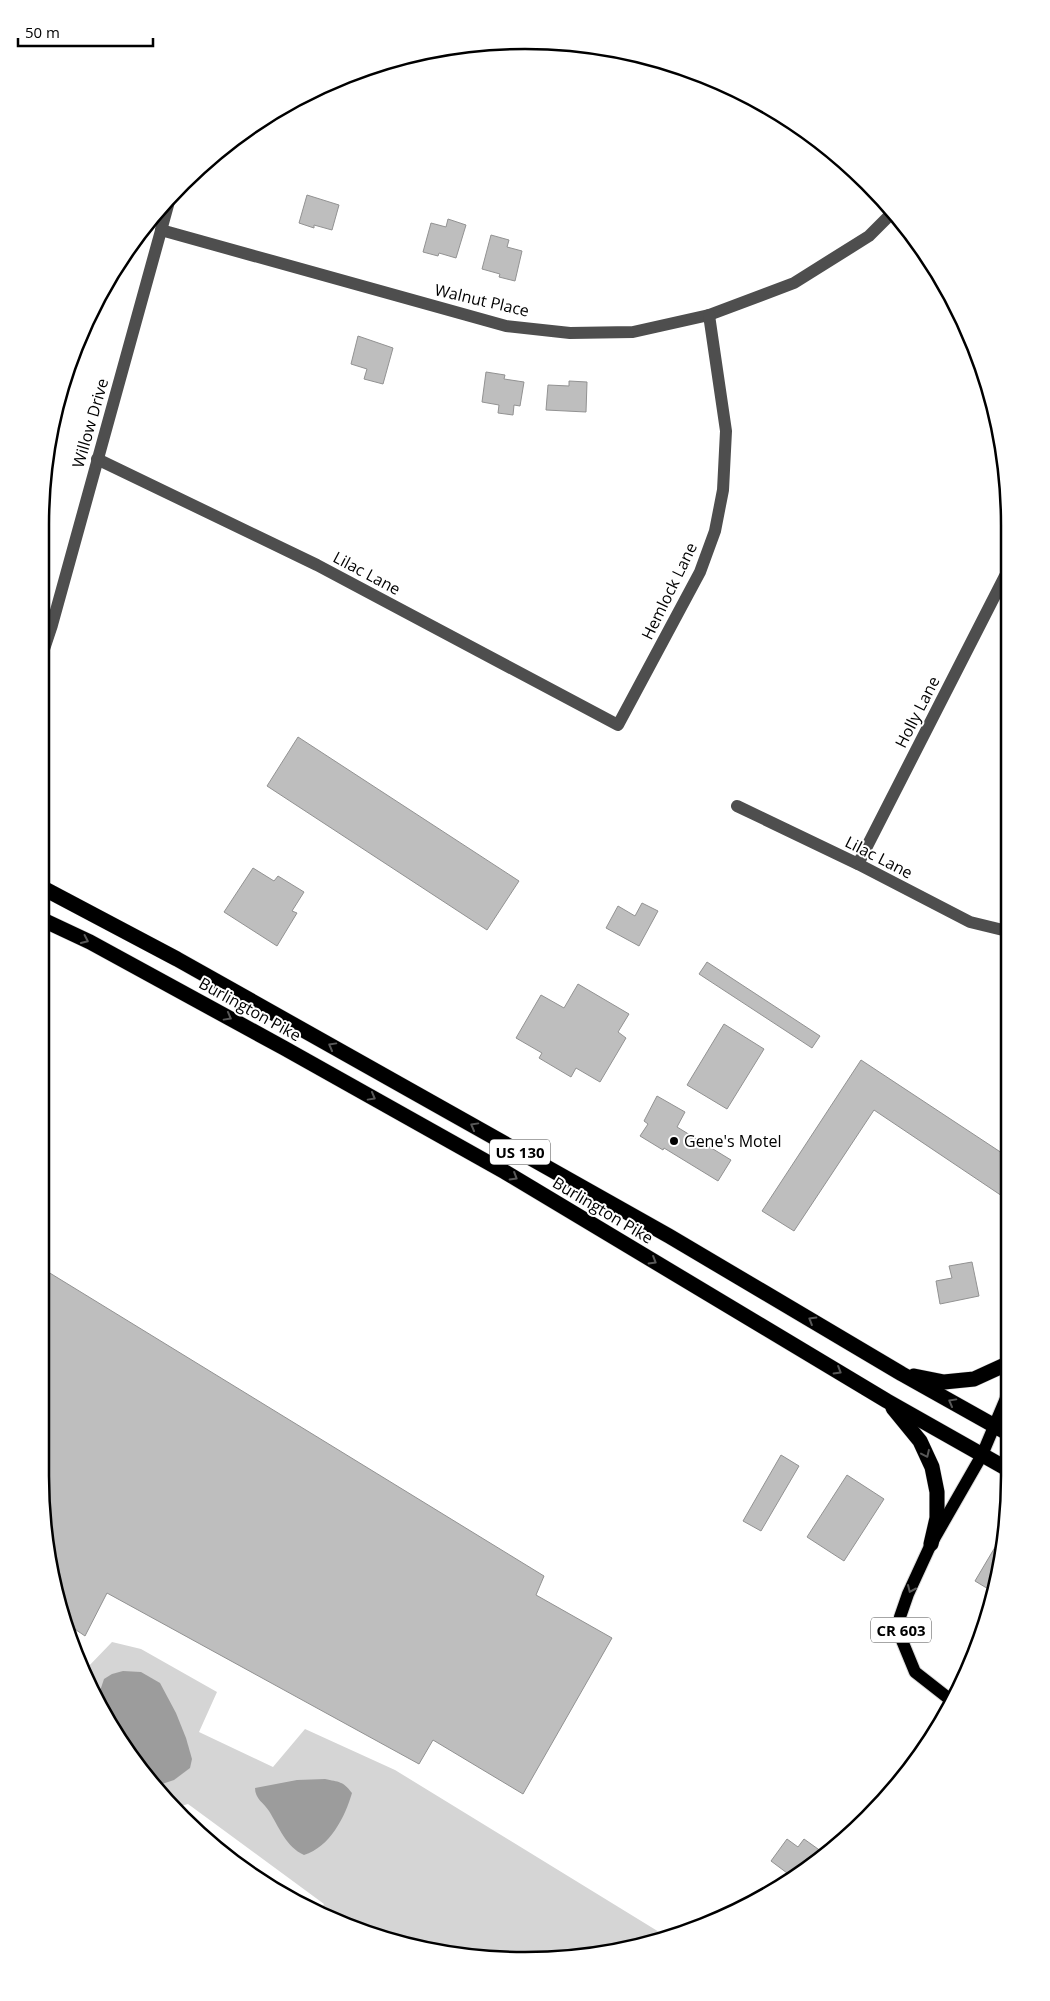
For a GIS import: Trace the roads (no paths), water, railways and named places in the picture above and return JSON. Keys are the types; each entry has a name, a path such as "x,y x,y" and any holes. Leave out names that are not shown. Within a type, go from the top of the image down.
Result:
{"highway":[{"name":"Burlington Pike","path":"49,891 177,959 669,1236 902,1374 1001,1429"},
{"name":"Burlington Pike","path":"49,923 90,942 149,974 505,1172 887,1401 1001,1466"},
{"path":"902,1374 944,1382 974,1379 1001,1366"},
{"path":"887,1401 920,1442 932,1467 936,1492 937,1518 931,1544"}],"main road":[{"name":"CR 603","path":"947,1697 915,1672 901,1638 900,1617 908,1594 931,1544 982,1455 1001,1411"}],"street":[{"name":"Willow Drive","path":"49,634 96,458 167,211"},
{"name":"Walnut Place","path":"162,230 506,326 570,333 633,332 709,315 794,283 868,236 888,217"},
{"name":"Hemlock Lane","path":"618,725 700,572 715,531 723,490 726,431 709,315"},
{"name":"Lilac Lane","path":"96,458 317,565 618,725"},
{"name":"Holly Lane","path":"858,864 1001,584"},
{"name":"Lilac Lane","path":"737,806 858,864 970,922 1001,930"}],"place":[{"name":"Gene's Motel","path":"674,1141"}]}
